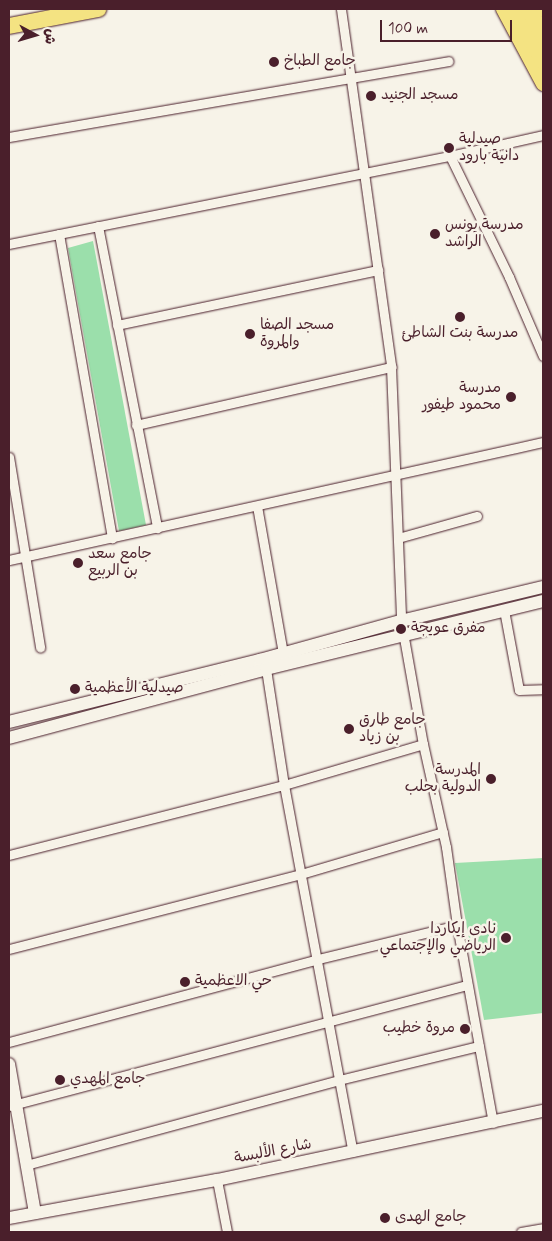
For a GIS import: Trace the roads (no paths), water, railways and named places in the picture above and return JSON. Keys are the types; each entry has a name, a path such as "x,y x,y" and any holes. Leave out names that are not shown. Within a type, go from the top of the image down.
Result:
{"highway":[{"path":"9,26 98,9"},
{"path":"515,9 541,48"},
{"path":"529,9 541,48"}],"main road":[{"path":"503,9 543,84"}],"street":[{"path":"341,9 391,367 401,621 423,744 443,832 457,925 493,1123"},
{"path":"9,137 448,61"},
{"path":"9,244 364,174 543,135"},
{"path":"450,156 509,277 543,356"},
{"path":"98,226 157,528"},
{"path":"60,234 112,538"},
{"path":"117,325 378,270"},
{"path":"136,425 391,367"},
{"path":"9,560 543,442"},
{"path":"9,458 40,647"},
{"path":"257,506 283,654"},
{"path":"398,538 476,516"},
{"path":"9,722 283,654 401,621 543,587"},
{"path":"9,738 266,670 543,601"},
{"path":"504,610 519,690 543,689"},
{"path":"266,670 284,784 353,1152"},
{"path":"9,855 284,784 423,744"},
{"path":"9,949 301,874 443,832"},
{"path":"9,1042 318,959 457,925"},
{"path":"12,1105 468,985"},
{"path":"26,1165 339,1080 479,1046"},
{"path":"9,1064 12,1105 35,1213"},
{"name":"شارع الألبسة","path":"9,1218 217,1180 543,1112"},
{"path":"217,1180 227,1232"},
{"path":"521,1232 543,1228"}],"place":[{"name":"جامع الطباخ","path":"274,62"},
{"name":"مسجد الجنيد","path":"371,96"},
{"name":"صيدلية دانية بارود","path":"449,148"},
{"name":"مدرسة يونس الراشد","path":"435,234"},
{"name":"مدرسة بنت الشاطئ","path":"460,317"},
{"name":"مسجد الصفا والمروة","path":"250,334"},
{"name":"مدرسة محمود طيفور","path":"511,397"},
{"name":"جامع سعد بن الربيع","path":"78,563"},
{"name":"مفرق عويجة","path":"401,629"},
{"name":"صيدلية الأعظمية","path":"75,689"},
{"name":"جامع طارق بن زياد","path":"349,729"},
{"name":"المدرسة الدولية بحلب","path":"491,779"},
{"name":"نادي إيكاردا الرياضي والإجتماعي","path":"506,938"},
{"name":"حي الاعظمية","path":"185,982"},
{"name":"مروة خطيب","path":"465,1029"},
{"name":"جامع المهدي","path":"60,1080"},
{"name":"جامع الهدى","path":"385,1218"}]}
